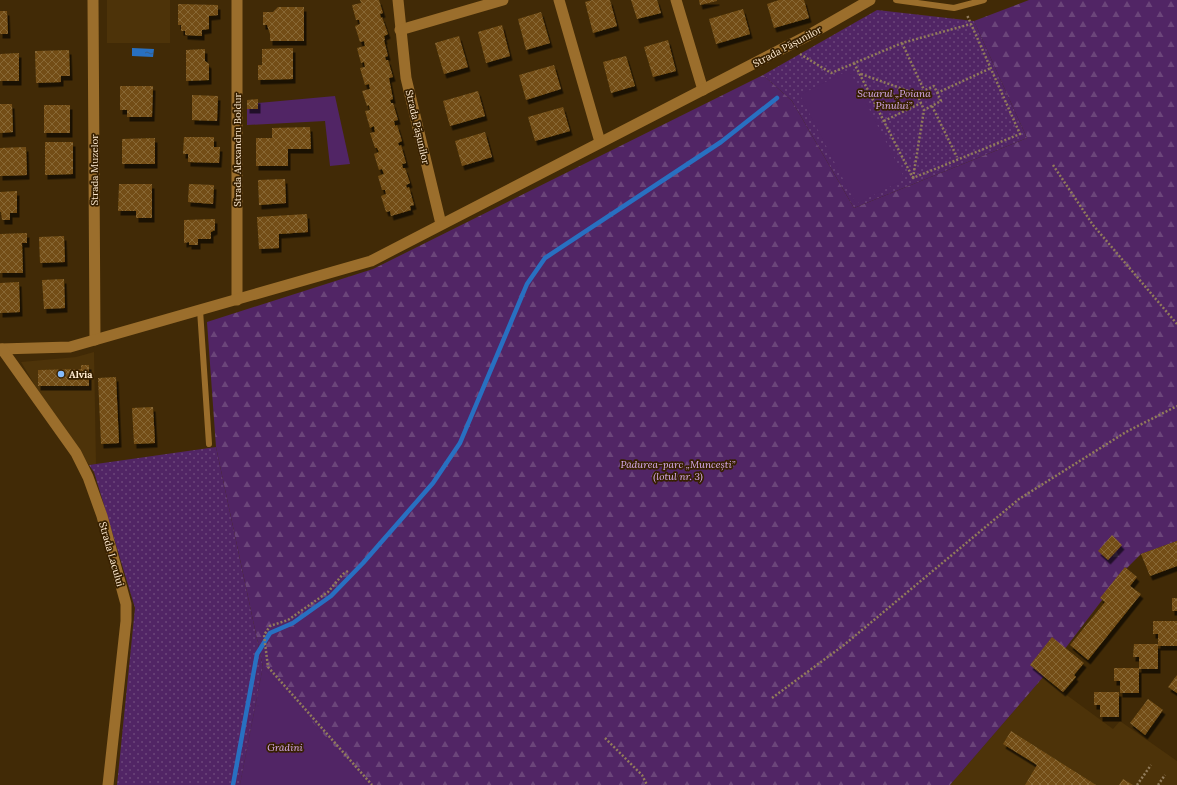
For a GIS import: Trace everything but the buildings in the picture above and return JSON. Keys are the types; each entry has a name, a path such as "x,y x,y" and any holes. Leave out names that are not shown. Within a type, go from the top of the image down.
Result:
{"street":[{"name":"Strada Muzelor","path":"93,0 96,340"},
{"name":"Strada Alexandru Boldur","path":"237,0 237,300"},
{"name":"Strada Pășunilor","path":"398,0 406,78 441,224"},
{"path":"400,30 503,0"},
{"path":"559,0 600,142"},
{"path":"676,0 703,90"},
{"name":"Strada Pășunilor","path":"1,350 70,347 371,261 703,90 870,0"},
{"name":"Strada Lacului","path":"1,350 76,453 88,477 102,516 126,604 126,621 108,785"}],"lane":[{"path":"896,0 954,8 984,0"},
{"path":"949,0 954,8"},
{"path":"200,310 209,444"}],"path":[{"path":"913,178 1020,134 963,5"},
{"path":"787,46 831,73 902,43 971,24"},
{"path":"902,43 924,90"},
{"path":"854,63 913,178"},
{"path":"937,93 991,68"},
{"path":"860,74 917,94 924,110 913,178"},
{"path":"917,94 934,86 941,102 924,110"},
{"path":"884,121 921,103"},
{"path":"932,106 957,157"},
{"path":"1053,165 1093,225 1177,324"},
{"path":"772,698 844,645 1019,499 1126,432 1177,406"},
{"path":"348,571 328,592 288,620 270,626 264,635 265,652 268,667 372,785"},
{"path":"605,738 642,775 648,785"},
{"path":"1136,785 1151,765"},
{"path":"1158,785 1165,775"}],"shaded area":[{"path":"107,0 170,0 170,43 107,43"},
{"path":"94,352 96,464 89,465 42,397 21,362 76,357"},
{"path":"1044,676 1068,696 1113,729 1120,721 1177,761 1177,785 950,785"}],"green space":[{"name":"Pădurea-parc „Muncești” (lotul nr. 3)","path":"1029,0 1177,0 1177,541 1141,554 1125,570 1045,675 950,785 240,785 263,667 216,447 207,322 373,269 763,75 792,101 854,208 1027,138 974,21"},
{"name":"Scuarul „Poiana Pinului”","path":"877,10 974,21 1027,138 854,208 792,101 763,75"},
{"path":"849,70 905,179 856,204 800,95"},
{"path":"335,96 350,164 330,166 325,121 247,125 247,109 258,103"},
{"path":"216,447 263,667 240,785 117,785 135,608 94,472 89,465"},
{"name":"Grădini","path":"263,667 369,785 240,785"}],"water":[{"path":"132,48 154,49 153,57 132,56"}],"waterway":[{"path":"233,785 257,654 270,633 293,623 331,596 363,563 433,483 460,443 527,284 545,258 721,142 777,98"}],"place":[{"name":"Alvia","path":"61,374"}]}
